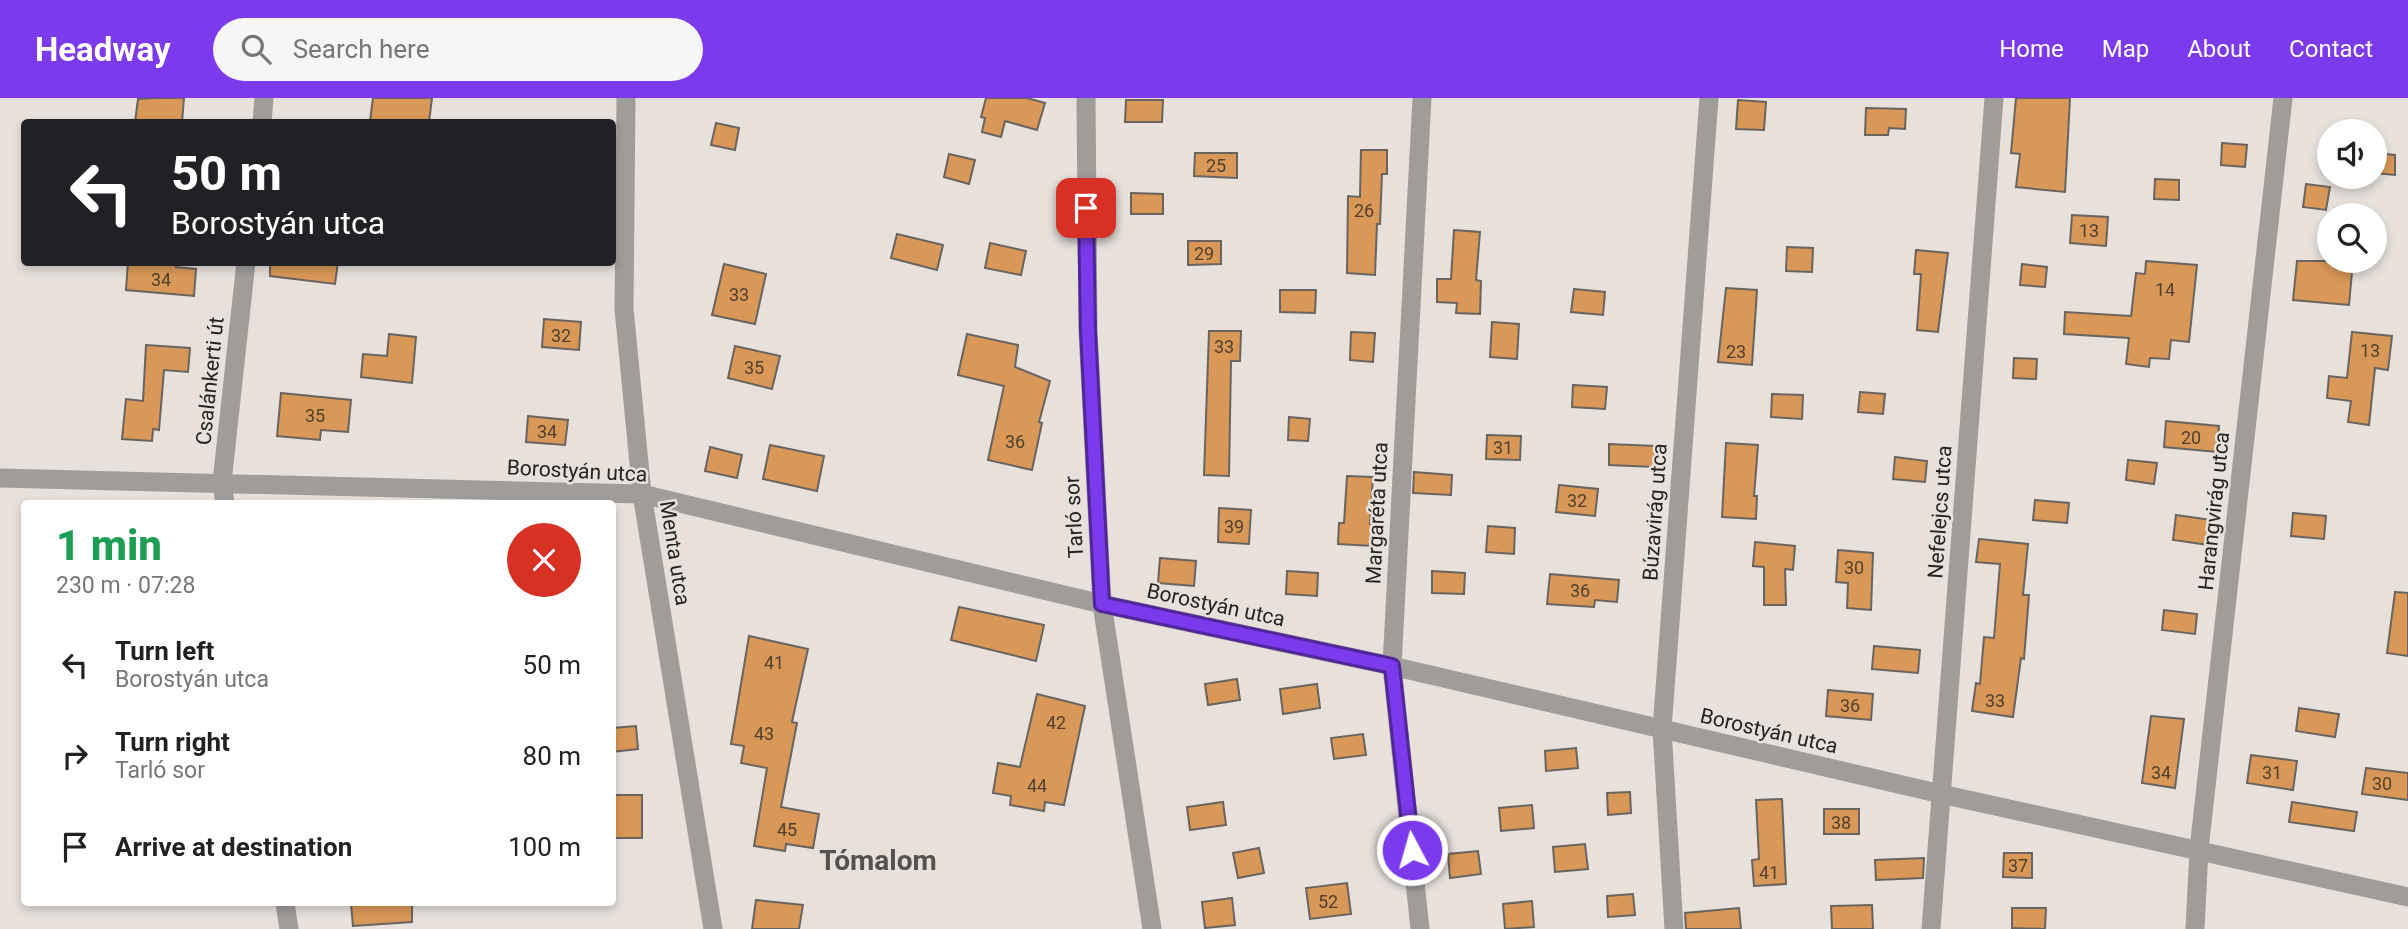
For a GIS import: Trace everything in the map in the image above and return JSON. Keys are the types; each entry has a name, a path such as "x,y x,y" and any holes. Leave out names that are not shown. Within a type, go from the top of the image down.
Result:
{"street":[{"path":"262,119 264,98"},
{"name":"Menta utca","path":"626,98 624,309 642,494 713,929"},
{"name":"Tarló sor","path":"1086,98 1088,331 1102,604 1152,929"},
{"name":"Margaréta utca","path":"1420,929 1392,666 1422,98"},
{"name":"Búzavirág utca","path":"1674,929 1662,729 1709,98"},
{"name":"Nefelejcs utca","path":"1931,929 1994,98"},
{"name":"Harangvirág utca","path":"2195,929 2199,849 2283,98"},
{"name":"Csalánkerti út","path":"224,500 222,482 246,266"},
{"name":"Borostyán utca","path":"0,478 642,494 1102,604 1392,666 1941,794 2408,897"},
{"path":"285,906 289,929"}],"building":[{"path":"184,98 182,119 135,119 138,99"},
{"path":"373,98 432,98 429,119 370,119"},
{"path":"986,98 1027,98 1045,103 1037,130 1005,121 1001,137 982,132 985,118 981,117"},
{"path":"2016,98 2070,98 2065,192 2016,187 2020,154 2011,153"},
{"path":"1126,100 1163,100 1162,122 1125,122"},
{"path":"1738,100 1766,102 1764,130 1736,129"},
{"path":"1866,108 1906,109 1905,129 1889,128 1888,135 1865,135"},
{"path":"716,123 739,128 735,150 711,145"},
{"path":"2222,143 2247,145 2245,167 2221,165"},
{"path":"1361,150 1387,150 1387,174 1382,174 1380,224 1377,224 1375,275 1347,273 1348,196 1360,197"},
{"path":"1195,153 1237,153 1237,178 1194,176"},
{"path":"949,154 975,160 969,184 944,177"},
{"path":"2387,154 2395,155 2395,175 2387,174"},
{"path":"2155,179 2179,180 2179,200 2154,199"},
{"path":"2306,184 2317,185 2317,189 2330,189 2327,203 2317,203 2317,209 2303,207"},
{"path":"1131,193 1163,194 1163,214 1131,214"},
{"path":"2072,215 2108,217 2106,246 2070,243"},
{"path":"1454,230 1480,232 1476,280 1481,281 1480,314 1456,313 1457,303 1437,302 1437,279 1451,279"},
{"path":"897,234 943,245 937,270 891,258"},
{"path":"1188,241 1221,241 1221,264 1188,265"},
{"path":"990,243 1026,251 1021,275 985,268"},
{"path":"1787,247 1813,248 1812,272 1786,271"},
{"path":"1916,250 1948,253 1938,332 1917,330 1921,274 1914,274"},
{"path":"2146,261 2197,265 2189,342 2171,340 2169,359 2150,358 2149,367 2126,364 2129,338 2064,334 2065,312 2131,316 2136,273 2145,274"},
{"path":"2297,261 2317,261 2317,273 2352,273 2349,305 2293,300"},
{"path":"724,264 766,274 755,324 712,315"},
{"path":"2022,264 2047,267 2045,287 2020,285"},
{"path":"128,266 176,266 196,269 194,296 126,290"},
{"path":"270,266 337,266 335,284 270,276"},
{"path":"1726,288 1757,290 1752,365 1718,362"},
{"path":"1574,289 1605,292 1603,315 1571,312"},
{"path":"1280,290 1316,290 1315,313 1280,312"},
{"path":"544,319 581,322 579,350 542,347"},
{"path":"1492,322 1519,324 1517,359 1490,357"},
{"path":"1209,331 1241,331 1240,361 1231,361 1229,476 1204,475"},
{"path":"1351,332 1375,333 1373,362 1350,360"},
{"path":"2352,332 2392,336 2388,370 2375,368 2369,425 2348,422 2351,401 2327,398 2329,376 2347,378"},
{"path":"389,334 416,337 412,383 361,377 363,354 387,356"},
{"path":"967,334 1018,345 1015,367 1050,381 1039,422 1042,423 1032,470 988,460 1004,386 958,375"},
{"path":"146,345 190,348 188,372 164,370 159,430 153,429 152,441 122,439 126,399 143,401"},
{"path":"735,346 780,356 772,389 728,378"},
{"path":"2014,358 2037,359 2036,379 2013,378"},
{"path":"1573,385 1607,387 1605,409 1572,407"},
{"path":"1860,392 1885,394 1883,414 1858,412"},
{"path":"281,393 351,400 348,432 321,430 320,440 277,436"},
{"path":"1772,394 1803,395 1802,419 1771,417"},
{"path":"528,416 568,420 565,445 526,442"},
{"path":"1289,417 1310,419 1308,441 1288,440"},
{"path":"2166,421 2219,426 2217,452 2164,447"},
{"path":"1487,435 1521,436 1520,460 1486,459"},
{"path":"1726,443 1758,445 1754,496 1757,496 1756,519 1722,517"},
{"path":"1609,444 1655,446 1654,467 1609,465"},
{"path":"770,445 824,456 817,491 763,479"},
{"path":"710,447 742,455 737,478 705,471"},
{"path":"1895,457 1927,461 1925,482 1893,479"},
{"path":"2128,460 2157,463 2154,484 2126,480"},
{"path":"1414,472 1452,475 1451,495 1413,493"},
{"path":"1347,476 1373,477 1370,524 1373,524 1373,546 1338,544 1339,523 1344,523"},
{"path":"1559,485 1598,489 1595,516 1556,512"},
{"path":"2035,500 2069,503 2067,523 2033,520"},
{"path":"1219,508 1251,510 1249,544 1218,542"},
{"path":"2293,513 2326,516 2324,539 2291,536"},
{"path":"2176,515 2212,520 2209,545 2173,540"},
{"path":"1488,526 1515,528 1514,554 1486,552"},
{"path":"1979,539 2028,544 2023,595 2029,595 2024,659 2021,658 2013,717 1972,711 1976,683 1980,684 1984,637 1994,638 2000,564 1976,562"},
{"path":"1755,542 1795,546 1793,570 1785,569 1786,605 1764,605 1764,567 1753,566"},
{"path":"1838,550 1873,553 1871,610 1847,608 1848,583 1836,582"},
{"path":"1160,558 1196,561 1194,586 1158,583"},
{"path":"1287,571 1318,573 1317,596 1286,594"},
{"path":"1432,571 1465,573 1464,594 1432,593"},
{"path":"1550,574 1619,580 1617,602 1595,600 1594,607 1547,604"},
{"path":"2395,592 2408,593 2408,656 2387,653"},
{"path":"959,607 1044,625 1036,661 951,640"},
{"path":"2164,610 2197,614 2195,634 2162,630"},
{"path":"749,636 808,649 792,722 797,723 781,807 819,814 813,848 786,844 785,851 754,846 767,768 741,763 744,746 731,744"},
{"path":"1874,646 1920,650 1918,673 1872,669"},
{"path":"1237,679 1240,700 1208,705 1205,684"},
{"path":"1317,684 1320,708 1283,714 1280,689"},
{"path":"1828,690 1873,694 1871,720 1826,716"},
{"path":"1037,694 1085,706 1064,805 1045,802 1044,811 1010,805 1011,796 993,793 998,763 1020,767"},
{"path":"2299,708 2339,714 2335,737 2296,731"},
{"path":"2151,716 2184,719 2175,788 2142,783"},
{"path":"636,726 638,749 616,752 616,728"},
{"path":"1363,734 1366,755 1334,759 1331,738"},
{"path":"1576,748 1578,768 1546,771 1545,751"},
{"path":"2251,755 2297,761 2293,790 2247,783"},
{"path":"2366,768 2408,773 2408,800 2362,794"},
{"path":"1630,792 1631,813 1608,815 1607,793"},
{"path":"616,795 642,795 642,838 616,838"},
{"path":"1782,799 1786,884 1754,886 1752,860 1759,859 1756,800"},
{"path":"1223,802 1226,825 1190,830 1187,807"},
{"path":"2292,802 2357,812 2354,831 2289,822"},
{"path":"1532,805 1534,828 1501,831 1499,808"},
{"path":"1824,809 1859,809 1859,834 1824,834"},
{"path":"1585,844 1588,869 1555,872 1553,847"},
{"path":"1259,848 1264,873 1238,878 1233,853"},
{"path":"1478,851 1481,874 1450,878 1448,854"},
{"path":"2004,853 2032,853 2032,878 2003,877"},
{"path":"1924,858 1923,878 1876,880 1875,860"},
{"path":"1347,883 1351,914 1310,919 1306,888"},
{"path":"1633,894 1635,915 1608,917 1607,896"},
{"path":"1232,898 1235,925 1205,928 1202,902"},
{"path":"756,900 803,905 799,929 752,929"},
{"path":"1532,901 1534,927 1505,929 1503,904"},
{"path":"1872,905 1873,929 1832,929 1831,906"},
{"path":"351,906 412,906 412,922 353,926"},
{"path":"1739,908 1741,929 1686,929 1685,913"},
{"path":"2012,908 2046,908 2045,929 2012,928"}],"district":[{"name":"Tómalom","path":"878,860"}],"route":[{"path":"1086,208 1088,331 1102,604 1392,666 1412,850"}]}
